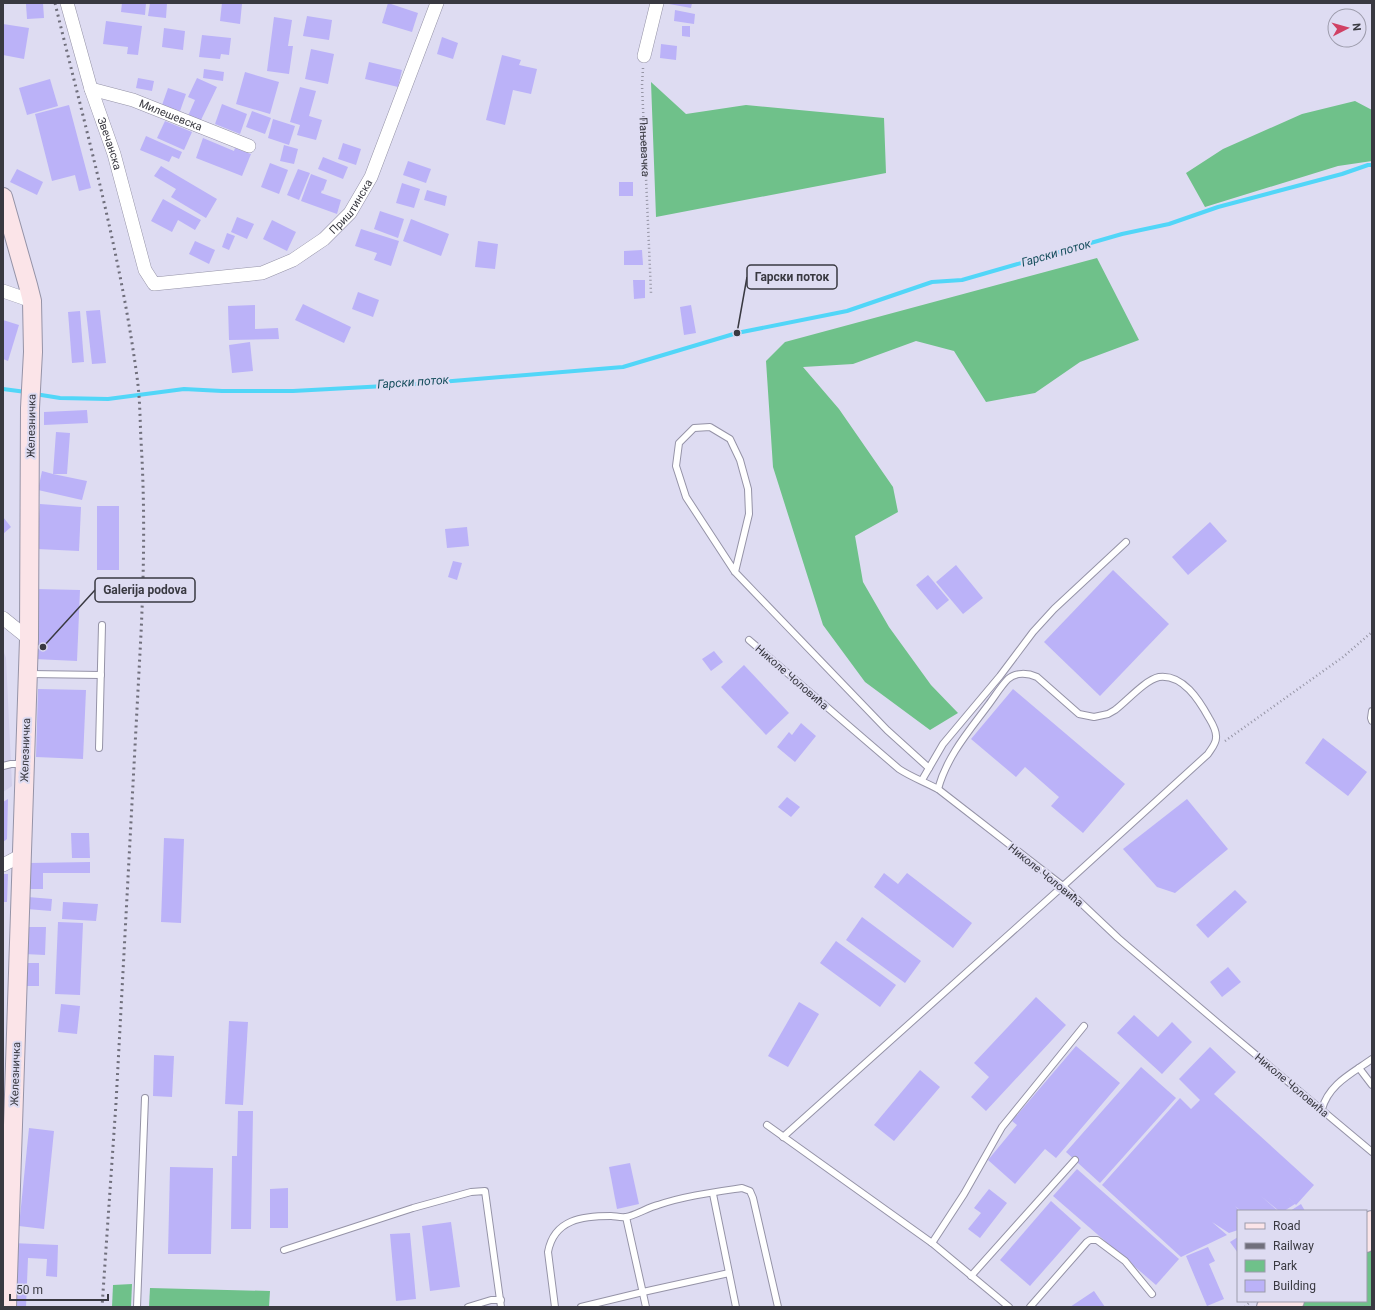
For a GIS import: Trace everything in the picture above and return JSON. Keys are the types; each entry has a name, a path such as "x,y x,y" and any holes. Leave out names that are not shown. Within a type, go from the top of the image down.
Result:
{"street":[{"name":"Звечанска","path":"67,3 91,89 114,154 146,270 154,284"},
{"name":"Приштинска","path":"154,284 262,274 292,260 324,239 350,213 371,177 437,3"},
{"path":"644,56 657,3"},
{"name":"Милешевска","path":"91,89 133,100 250,146"},
{"name":"Железничка","path":"3,197 32,300 33,371 30,408 29,639 7,1307"},
{"path":"3,291 32,300"},
{"path":"3,618 29,639"},
{"path":"3,865 22,855"}],"lane":[{"path":"735,572 749,514 748,489 740,460 730,439 710,427 694,428 679,443 676,466 686,497 735,572 887,730 929,768"},
{"path":"922,780 943,744 1000,676 1033,632 1054,609 1126,542"},
{"path":"99,748 102,625"},
{"name":"Николе Чоловића","path":"749,640 899,770 912,778 922,780 938,788 1063,886 1118,938 1372,1152"},
{"path":"28,674 101,675"},
{"path":"783,1137 1208,754 1217,737 1203,706 1188,689 1173,679 1166,677 1153,679 1115,710 1102,716 1094,717 1079,714 1032,674 1021,674 1008,679 957,747 945,769 938,788"},
{"path":"1372,711 1370,718 1372,722"},
{"path":"3,766 11,764 25,764"},
{"path":"932,1243 964,1194 1002,1126 1084,1026"},
{"path":"1322,1110 1323,1103 1330,1091 1339,1082 1372,1059"},
{"path":"1359,1068 1372,1085"},
{"path":"136,1307 145,1098"},
{"path":"767,1125 932,1243 1009,1307"},
{"path":"972,1276 1075,1160"},
{"path":"555,1307 548,1252 550,1243 557,1230 569,1222 601,1216 626,1217 672,1201 742,1188 746,1189 752,1194 778,1307"},
{"path":"284,1250 413,1208 471,1192 485,1191 501,1307"},
{"path":"713,1194 736,1307"},
{"path":"626,1217 646,1307"},
{"path":"1030,1307 1086,1242 1094,1240 1097,1240 1125,1261 1152,1294"},
{"path":"581,1307 729,1273"},
{"path":"468,1307 491,1300 501,1300"}],"path":[{"name":"Пањевачка","path":"644,56 642,85 651,293"},
{"path":"1215,743 1224,741 1261,716 1343,657 1372,632"}],"shaded area":[{"path":"3,650 6,658 12,786 3,792"}],"green space":[{"path":"651,82 686,114 746,105 884,118 886,173 656,217"},
{"path":"1355,101 1372,110 1372,161 1338,166 1205,207 1186,173 1223,149 1302,114"},
{"path":"1097,258 1139,340 1080,362 1035,393 986,402 954,351 916,341 853,364 803,367 839,409 893,487 898,512 855,536 863,582 889,627 931,685 958,713 930,730 865,682 823,625 773,467 766,361 785,342"},
{"path":"1372,1238 1372,1307 1288,1307 1294,1302 1367,1302 1367,1242"},
{"path":"132,1284 131,1307 112,1307 113,1285"},
{"path":"150,1288 270,1291 269,1307 149,1307"}],"building":[{"path":"43,3 44,18 27,19 26,4"},
{"path":"122,3 146,3 145,15 121,12"},
{"path":"150,3 167,3 166,18 148,16"},
{"path":"222,3 242,4 240,24 220,21"},
{"path":"388,3 418,13 412,32 382,23"},
{"path":"692,3 691,8 669,4"},
{"path":"675,10 695,14 694,24 674,21"},
{"path":"307,16 332,20 329,40 303,36"},
{"path":"274,17 292,20 288,46 293,46 289,74 267,71"},
{"path":"106,21 142,26 138,55 127,54 128,47 103,44"},
{"path":"3,24 29,28 24,59 3,55"},
{"path":"682,26 690,26 690,37 682,36"},
{"path":"164,28 185,31 183,50 162,47"},
{"path":"202,35 231,38 229,55 221,54 220,59 199,57"},
{"path":"442,37 458,43 453,59 437,54"},
{"path":"661,44 677,46 676,60 660,58"},
{"path":"311,49 334,54 328,84 305,79"},
{"path":"502,55 521,60 519,65 537,69 531,94 513,90 505,125 486,120"},
{"path":"369,62 402,70 398,87 365,79"},
{"path":"204,69 224,72 223,81 203,78"},
{"path":"245,72 279,82 270,114 236,104"},
{"path":"138,78 154,81 152,91 136,88"},
{"path":"197,78 217,87 200,122 188,116 195,100 188,97"},
{"path":"50,79 58,106 27,115 19,88"},
{"path":"300,87 316,91 309,116 322,120 316,140 297,135 300,125 290,122"},
{"path":"168,88 186,94 179,114 161,108"},
{"path":"222,104 247,114 240,134 215,124"},
{"path":"69,105 91,188 79,191 75,175 52,181 35,114"},
{"path":"252,111 271,118 265,134 246,127"},
{"path":"273,119 295,126 289,145 268,138"},
{"path":"165,121 192,132 184,150 157,138"},
{"path":"146,136 182,152 179,159 172,156 169,162 140,150"},
{"path":"203,138 234,151 235,148 251,154 242,176 196,158"},
{"path":"343,143 361,149 356,165 338,159"},
{"path":"284,145 298,149 294,164 280,161"},
{"path":"323,157 348,167 343,179 318,169"},
{"path":"408,161 431,169 426,183 403,175"},
{"path":"270,163 288,170 279,194 261,187"},
{"path":"161,166 217,199 206,218 171,197 176,189 154,176"},
{"path":"17,169 43,182 37,195 10,182"},
{"path":"298,169 310,173 299,200 287,195"},
{"path":"311,174 327,180 321,193 341,200 337,214 301,201"},
{"path":"619,182 633,182 633,196 619,196"},
{"path":"402,183 420,189 414,208 396,203"},
{"path":"427,190 447,196 445,206 424,200"},
{"path":"163,199 201,220 195,230 178,220 172,232 151,221"},
{"path":"380,211 404,219 398,238 374,229"},
{"path":"237,217 254,224 247,239 231,232"},
{"path":"411,219 449,234 441,256 403,241"},
{"path":"272,220 296,232 287,251 263,239"},
{"path":"361,229 399,241 391,266 374,260 377,253 355,246"},
{"path":"227,233 235,236 229,250 222,247"},
{"path":"195,241 215,250 209,264 189,254"},
{"path":"478,241 498,244 495,269 475,267"},
{"path":"642,250 643,265 624,265 624,251"},
{"path":"633,280 645,280 645,298 634,299"},
{"path":"358,292 379,300 373,317 352,309"},
{"path":"303,304 351,327 344,343 295,320"},
{"path":"255,305 255,329 278,328 279,339 229,340 228,306"},
{"path":"691,305 696,333 684,335 680,307"},
{"path":"100,310 106,363 92,364 86,311"},
{"path":"80,311 84,362 72,363 68,312"},
{"path":"3,320 19,325 8,361 3,359"},
{"path":"250,342 253,371 232,373 229,345"},
{"path":"87,410 88,423 44,425 44,412"},
{"path":"56,432 70,433 67,474 53,474"},
{"path":"42,471 87,481 82,500 38,490"},
{"path":"40,504 81,507 79,551 37,549"},
{"path":"97,506 119,506 119,570 97,570"},
{"path":"3,517 11,527 3,534"},
{"path":"1210,522 1227,541 1188,575 1172,557"},
{"path":"467,527 469,546 447,548 445,529"},
{"path":"453,561 462,563 457,580 448,577"},
{"path":"956,565 983,598 963,614 936,582"},
{"path":"1113,570 1169,624 1100,696 1044,642"},
{"path":"928,575 949,600 937,610 916,585"},
{"path":"36,589 80,590 77,661 34,659"},
{"path":"714,651 723,662 711,671 702,659"},
{"path":"744,665 789,713 766,735 721,687"},
{"path":"38,689 86,690 83,759 36,757"},
{"path":"1013,689 1125,784 1083,833 1051,806 1059,797 1025,767 1016,777 971,739"},
{"path":"801,723 816,736 795,762 777,747 789,732 792,735"},
{"path":"1323,738 1367,772 1348,796 1305,763"},
{"path":"787,797 800,807 791,817 778,807"},
{"path":"8,799 7,839 3,842 3,802"},
{"path":"1187,799 1228,849 1175,893 1157,887 1123,849"},
{"path":"71,833 89,833 90,858 72,858"},
{"path":"164,838 184,839 181,923 161,922"},
{"path":"90,862 90,873 43,873 43,889 29,889 29,863"},
{"path":"884,873 898,884 907,873 972,923 953,948 874,887"},
{"path":"3,874 8,874 7,902 3,902"},
{"path":"1235,890 1247,902 1208,938 1196,925"},
{"path":"28,897 52,899 51,911 27,909"},
{"path":"63,902 98,904 96,921 62,919"},
{"path":"862,917 921,961 905,983 846,940"},
{"path":"58,922 83,923 80,995 55,994"},
{"path":"24,927 46,927 45,955 24,954"},
{"path":"836,941 896,985 880,1007 820,963"},
{"path":"21,963 39,963 39,986 21,986"},
{"path":"1228,967 1241,982 1222,997 1210,982"},
{"path":"1036,997 1066,1025 986,1111 971,1097 989,1077 974,1063"},
{"path":"799,1002 819,1014 788,1067 768,1056"},
{"path":"61,1004 80,1006 77,1034 58,1032"},
{"path":"1134,1015 1158,1037 1172,1022 1192,1042 1162,1074 1117,1033"},
{"path":"229,1021 248,1022 243,1105 225,1104"},
{"path":"1076,1046 1120,1083 1056,1158 1045,1149 1015,1184 988,1160 1017,1125 1012,1121"},
{"path":"1210,1047 1236,1072 1214,1094 1314,1185 1296,1205 1295,1204 1286,1210 1278,1210 1261,1196 1277,1210 1240,1210 1235,1206 1239,1210 1237,1210 1237,1230 1229,1233 1212,1222 1227,1235 1181,1257 1102,1185 1180,1098 1191,1109 1200,1100 1179,1079"},
{"path":"154,1055 174,1056 172,1097 153,1096"},
{"path":"1141,1067 1176,1098 1100,1183 1066,1152"},
{"path":"920,1070 940,1087 894,1141 874,1125"},
{"path":"238,1111 253,1111 251,1229 231,1229 232,1156 237,1156"},
{"path":"29,1128 54,1131 44,1229 19,1226"},
{"path":"630,1163 639,1204 617,1209 609,1167"},
{"path":"170,1167 213,1168 211,1254 168,1254"},
{"path":"1077,1169 1179,1259 1156,1285 1053,1196"},
{"path":"288,1188 288,1228 270,1228 270,1189"},
{"path":"989,1189 1007,1203 980,1238 968,1229 981,1213 974,1208"},
{"path":"1051,1201 1081,1228 1030,1286 1000,1260"},
{"path":"1301,1204 1304,1210 1292,1210"},
{"path":"451,1222 460,1287 430,1291 422,1226"},
{"path":"410,1233 416,1299 396,1301 390,1234"},
{"path":"1237,1238 1237,1252 1230,1242"},
{"path":"12,1243 58,1245 57,1277 46,1276 47,1259 28,1258 26,1307 10,1307"},
{"path":"1208,1247 1215,1261 1209,1264 1224,1299 1207,1306 1186,1256"},
{"path":"1094,1291 1105,1307 1070,1307"}],"waterway":[{"name":"Гарски поток","path":"35,394 60,398 108,399 184,389 222,391 293,391 404,385 623,367 737,333 847,311 932,282 962,280 1122,234 1169,224 1218,207 1372,165"},
{"name":"Гарски поток","path":"3,389 26,392"}],"railway":[{"path":"55,3 101,189 130,330 138,385 143,489 144,537 141,634 116,1103 102,1307"}],"place":[{"name":"Гарски поток","path":"737,333"},
{"name":"Galerija podova","path":"43,647"}]}
